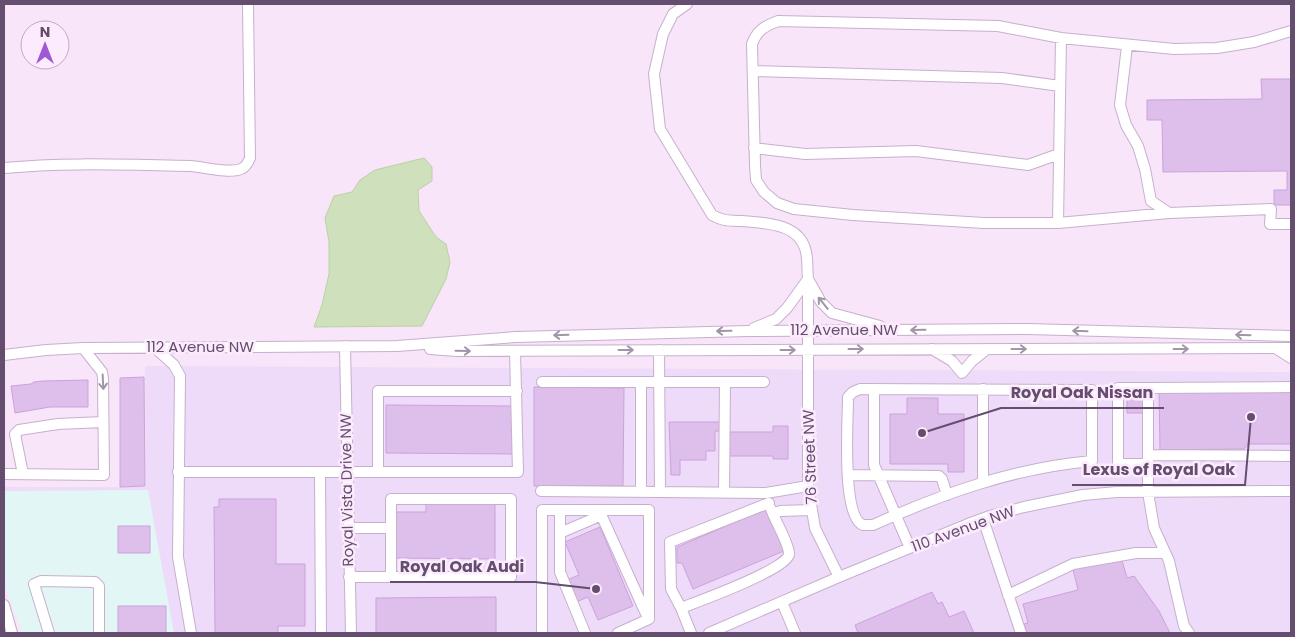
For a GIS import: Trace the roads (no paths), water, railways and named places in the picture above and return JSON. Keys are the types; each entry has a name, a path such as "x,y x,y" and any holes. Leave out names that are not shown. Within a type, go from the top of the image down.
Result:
{"street":[{"path":"4,168 116,165 198,166 234,170 242,169 250,158 248,4"},
{"name":"76 Street NW","path":"686,4 673,14 663,34 654,74 660,129 712,215 723,221 739,221 788,228 799,236 806,252 808,279 808,486 815,528 839,577"},
{"path":"1291,31 1254,42 1217,48 1174,49 1127,46 1061,38 998,26 778,21 756,33 752,44 756,180 764,192 777,203 794,209 984,224 1058,224 1169,213 1270,208 1270,224 1291,224"},
{"path":"1058,224 1061,38"},
{"path":"1127,46 1120,105 1126,125 1138,146 1145,169 1151,201 1169,213"},
{"path":"753,71 1002,78 1060,86"},
{"path":"754,148 804,154 916,150 1028,165 1059,154"},
{"path":"748,331 776,319 787,308 808,279 821,302 832,313 852,320 900,330"},
{"name":"112 Avenue NW","path":"4,355 83,348 397,346 516,337 808,330 1027,329 1291,336"},
{"name":"Royal Vista Drive NW","path":"345,346 351,633"},
{"name":"112 Avenue NW","path":"397,346 457,351 1291,348"},
{"path":"154,347 174,366 180,376 178,557 191,633"},
{"path":"4,474 104,475 104,378 102,372 83,348"},
{"path":"1277,348 1291,358"},
{"path":"932,349 952,361 962,373"},
{"path":"659,350 660,492"},
{"path":"962,389 962,373 972,361 987,350"},
{"path":"178,472 518,472 515,351"},
{"path":"542,382 764,382"},
{"path":"641,382 641,492"},
{"path":"724,493 725,382"},
{"path":"1291,387 1118,388 1118,464 1148,460 1291,456"},
{"path":"1148,388 1148,492 1154,528 1168,561 1184,626 1189,633"},
{"path":"860,389 962,389 1092,390 1092,461 1058,464 983,482 873,525 860,524 855,519 852,511 848,475 848,398 853,392 860,389"},
{"path":"874,389 874,465 910,548"},
{"path":"983,389 983,482"},
{"path":"378,472 378,391 517,391"},
{"path":"23,474 15,434 19,430 56,424 103,422"},
{"path":"641,433 660,433"},
{"path":"320,472 320,633"},
{"path":"848,475 939,476 942,479 947,495"},
{"path":"691,633 671,589 670,542 767,498 808,486"},
{"name":"110 Avenue NW","path":"709,633 983,518 1024,507 1082,495 1117,492 1291,491"},
{"path":"541,492 724,493 767,498"},
{"path":"681,608 770,571 787,558 789,554 787,546 767,498"},
{"path":"349,577 391,577 511,577 511,499 391,499 391,577"},
{"path":"542,633 542,510 601,513 649,510 649,619"},
{"path":"560,510 560,572 585,633"},
{"path":"773,514 780,511 811,510"},
{"path":"560,533 601,513"},
{"path":"601,513 649,619"},
{"path":"983,518 1021,633"},
{"path":"348,528 391,528"},
{"path":"1008,595 1073,564 1136,553 1165,553"},
{"path":"48,633 34,584 41,581 95,582 100,586 100,633"},
{"path":"782,602 795,633"},
{"path":"4,605 12,633"},
{"path":"618,633 649,619"}],"place":[{"name":"Lexus of Royal Oak","path":"1251,417"},
{"name":"Royal Oak Nissan","path":"922,433"},
{"name":"Royal Oak Audi","path":"596,589"}]}
